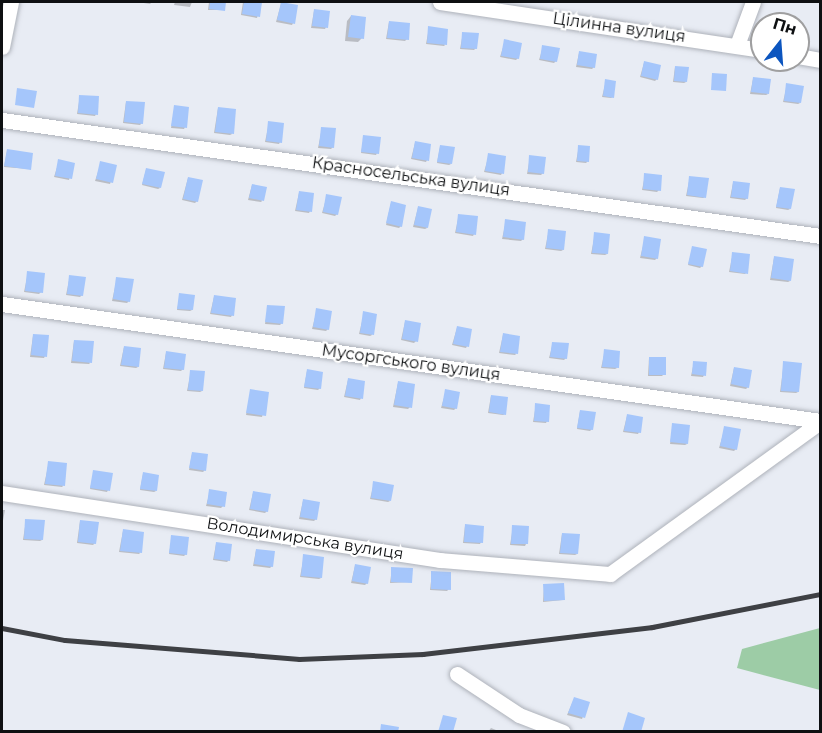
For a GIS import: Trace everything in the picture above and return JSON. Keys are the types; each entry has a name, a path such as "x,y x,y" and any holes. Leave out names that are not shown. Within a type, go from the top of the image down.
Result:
{"street":[{"path":"2,47 10,2"},
{"name":"Цілинна вулиця","path":"440,2 750,48"},
{"path":"737,45 753,2"},
{"name":"Красносельська вулиця","path":"2,120 820,236"},
{"name":"Мусоргського вулиця","path":"2,304 820,422"},
{"name":"Володимирська вулиця","path":"2,493 440,560 610,574 820,422"},
{"path":"457,674 519,715 563,732"}],"green space":[{"path":"820,628 820,690 737,668 742,649"}],"building":[{"path":"210,2 226,2 225,11 209,9"},
{"path":"244,2 262,2 260,17 242,14"},
{"path":"281,2 298,5 295,24 277,20"},
{"path":"314,9 330,11 328,28 312,26"},
{"path":"351,15 366,17 364,39 348,37"},
{"path":"389,21 410,23 409,40 387,38"},
{"path":"428,26 448,29 447,45 427,43"},
{"path":"462,32 479,33 477,49 461,48"},
{"path":"504,39 522,43 519,59 501,56"},
{"path":"542,45 560,48 557,62 540,59"},
{"path":"579,51 597,54 595,68 577,65"},
{"path":"644,61 661,65 658,80 641,76"},
{"path":"675,66 689,67 687,82 674,81"},
{"path":"712,73 727,74 726,91 711,90"},
{"path":"753,77 771,79 769,94 751,92"},
{"path":"605,79 616,81 614,98 603,96"},
{"path":"786,83 804,86 801,103 784,101"},
{"path":"17,88 37,91 34,108 15,105"},
{"path":"79,95 99,96 98,115 78,113"},
{"path":"126,101 145,102 143,124 124,122"},
{"path":"174,105 189,107 187,128 171,126"},
{"path":"218,107 236,109 234,134 215,132"},
{"path":"268,121 284,123 282,143 266,141"},
{"path":"321,127 336,128 334,148 319,146"},
{"path":"363,135 381,137 379,154 361,152"},
{"path":"415,141 431,144 429,161 412,158"},
{"path":"440,145 455,147 452,164 437,162"},
{"path":"578,145 590,146 589,162 577,161"},
{"path":"7,149 33,153 31,170 4,166"},
{"path":"488,153 506,156 504,174 485,171"},
{"path":"529,155 546,157 544,174 528,172"},
{"path":"58,159 75,163 72,179 55,176"},
{"path":"100,161 117,165 113,183 96,179"},
{"path":"146,168 165,172 161,188 142,184"},
{"path":"644,173 662,175 661,191 643,189"},
{"path":"689,176 709,178 706,198 687,195"},
{"path":"188,177 203,180 198,202 183,199"},
{"path":"733,181 750,183 748,199 731,197"},
{"path":"252,184 267,187 264,201 249,198"},
{"path":"780,187 795,189 791,209 776,207"},
{"path":"299,191 314,193 312,212 296,210"},
{"path":"326,194 342,197 338,215 323,212"},
{"path":"391,201 406,205 402,227 386,223"},
{"path":"418,206 432,209 428,228 414,225"},
{"path":"458,214 478,216 476,235 456,232"},
{"path":"505,219 526,222 524,240 503,237"},
{"path":"548,229 566,231 564,250 546,248"},
{"path":"594,232 610,234 608,254 592,253"},
{"path":"644,236 661,239 658,259 641,256"},
{"path":"692,246 707,249 703,267 688,264"},
{"path":"732,252 750,254 748,274 730,271"},
{"path":"774,256 794,259 791,281 771,278"},
{"path":"27,271 45,273 43,293 25,291"},
{"path":"69,275 86,277 83,296 67,294"},
{"path":"116,277 134,279 130,302 113,299"},
{"path":"179,293 195,295 193,310 177,309"},
{"path":"214,295 236,298 234,316 211,313"},
{"path":"267,305 285,306 283,324 265,322"},
{"path":"316,308 332,311 329,330 313,327"},
{"path":"363,311 377,314 374,335 360,333"},
{"path":"405,320 421,323 418,342 402,339"},
{"path":"457,326 472,329 469,347 453,344"},
{"path":"503,333 520,336 518,354 500,352"},
{"path":"33,334 49,335 47,357 31,355"},
{"path":"74,340 94,341 92,363 72,361"},
{"path":"552,342 569,343 567,359 550,357"},
{"path":"124,346 141,348 139,367 121,365"},
{"path":"604,349 620,351 619,368 602,367"},
{"path":"166,351 186,354 184,370 164,368"},
{"path":"649,357 666,357 666,375 649,375"},
{"path":"693,361 707,362 706,376 692,374"},
{"path":"783,361 802,363 799,392 781,391"},
{"path":"734,367 752,370 749,388 731,384"},
{"path":"307,369 323,372 321,389 304,387"},
{"path":"190,370 205,371 203,391 188,390"},
{"path":"348,378 365,381 363,399 345,396"},
{"path":"398,381 415,384 412,408 394,405"},
{"path":"250,389 269,392 266,416 246,413"},
{"path":"445,389 460,392 457,409 442,406"},
{"path":"491,395 508,397 506,415 489,412"},
{"path":"535,403 550,405 549,422 534,421"},
{"path":"580,410 596,412 593,430 577,428"},
{"path":"627,414 643,417 641,433 624,431"},
{"path":"672,423 690,425 688,444 670,442"},
{"path":"724,426 741,429 737,450 720,446"},
{"path":"192,452 208,454 206,471 189,468"},
{"path":"48,461 67,463 65,486 45,484"},
{"path":"93,470 113,473 110,491 90,488"},
{"path":"143,472 159,475 157,491 140,489"},
{"path":"373,481 394,485 391,501 371,498"},
{"path":"209,489 227,492 225,507 207,504"},
{"path":"253,491 271,494 268,512 250,509"},
{"path":"303,499 320,502 317,520 300,517"},
{"path":"25,519 45,520 43,540 24,539"},
{"path":"80,520 99,522 96,544 78,542"},
{"path":"465,524 484,526 483,543 464,542"},
{"path":"512,525 529,526 528,544 511,544"},
{"path":"123,529 144,532 142,553 120,551"},
{"path":"562,533 580,534 578,554 560,553"},
{"path":"171,535 189,537 187,555 169,553"},
{"path":"216,542 232,544 230,561 214,559"},
{"path":"256,549 275,551 273,567 254,564"},
{"path":"303,554 324,557 322,578 301,576"},
{"path":"355,564 371,567 368,584 352,581"},
{"path":"391,567 413,568 412,583 391,582"},
{"path":"431,571 451,572 451,590 431,589"},
{"path":"564,583 565,600 544,601 543,584"},
{"path":"574,697 590,702 585,718 568,713"},
{"path":"628,712 645,718 641,732 622,732"},
{"path":"443,715 457,718 453,732 438,732"},
{"path":"381,724 399,727 398,732 380,732"}],"railway":[{"path":"2,628 65,640 299,659 423,654 652,627 820,594"}]}
